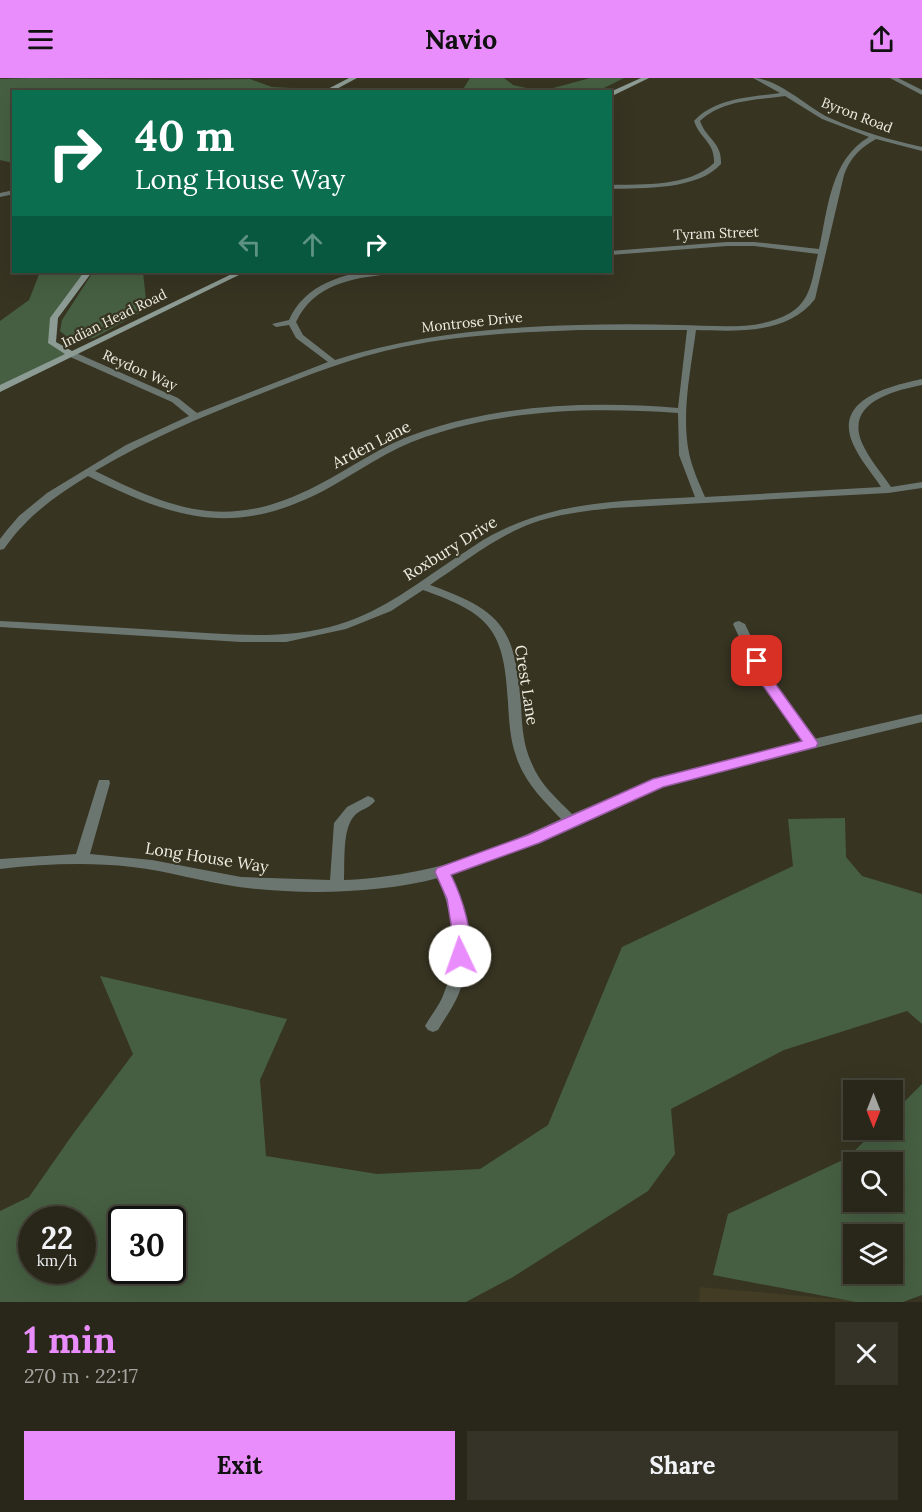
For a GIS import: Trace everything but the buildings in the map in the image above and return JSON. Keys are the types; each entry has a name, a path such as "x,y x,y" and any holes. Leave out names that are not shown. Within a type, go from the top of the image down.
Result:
{"main road":[{"path":"329,90 354,78"},
{"path":"612,94 646,78"},
{"path":"71,354 52,343 54,318 87,273"},
{"name":"Indian Head Road","path":"0,389 239,273"}],"street":[{"name":"Byron Road","path":"756,78 814,112 875,137 922,148"},
{"path":"893,78 922,93"},
{"path":"612,187 663,183 704,175 713,169 718,161 718,153 699,128 697,121 702,115 710,109 725,105 786,94"},
{"name":"Montrose Drive","path":"0,547 22,518 45,499 137,443 195,416 333,362 368,351 438,338 555,327 757,326 801,313 812,299 840,175 846,159 860,145 875,137"},
{"name":"Tyram Street","path":"612,253 727,243 754,243 822,252"},
{"path":"292,322 301,304 318,290 342,279 383,273"},
{"path":"276,324 292,322"},
{"path":"292,322 299,336 333,362"},
{"path":"692,328 682,411 683,450 692,480 702,501"},
{"name":"Reydon Way","path":"71,354 175,400 195,416"},
{"path":"888,490 857,441 853,424 861,408 877,394 922,382"},
{"name":"Arden Lane","path":"88,472 133,495 180,513 210,517 248,516 283,507 376,456 420,435 462,423 532,412 594,407 636,407 682,411"},
{"name":"Roxbury Drive","path":"0,624 242,638 286,638 342,627 387,609 493,538 526,522 567,510 613,505 888,490 922,484"},
{"name":"Crest Lane","path":"420,585 464,602 483,613 501,631 509,654 522,756 535,781 571,821"},
{"path":"739,624 765,680 811,743"},
{"name":"Long House Way","path":"0,864 82,857 150,865 240,881 337,886 396,880 442,872 533,839 658,783 811,743 919,722"},
{"path":"82,857 104,783"},
{"path":"337,886 341,823 352,810 368,801"},
{"path":"433,1026 453,991 462,943 455,899 442,872"}],"shaded area":[{"path":"700,1287 873,1302 699,1302"}],"green space":[{"path":"470,78 504,78 513,85 535,90 463,90"},
{"path":"590,78 624,78 600,90 546,90"},
{"path":"0,79 250,79 272,87 311,89 12,90 12,163 0,160"},
{"path":"40,273 87,273 54,319 52,343 71,354 0,389 0,321 29,300"},
{"path":"92,273 143,273 147,309 94,338 72,341 60,331 62,320"},
{"path":"845,818 846,857 862,876 922,894 922,1024 907,1011 784,1050 671,1109 675,1154 648,1191 513,1277 466,1302 0,1302 0,1211 29,1197 133,1054 100,976 287,1019 260,1080 266,1156 377,1174 480,1169 548,1125 622,947 793,866 788,819"},
{"path":"922,1084 922,1295 903,1302 856,1302 713,1275 728,1214 843,1160 843,1212 903,1212 903,1152 853,1152 866,1140 903,1140 903,1103"}],"route":[{"path":"460,956 462,943 455,899 442,872 533,839 658,783 811,743 765,680 757,661"}]}
